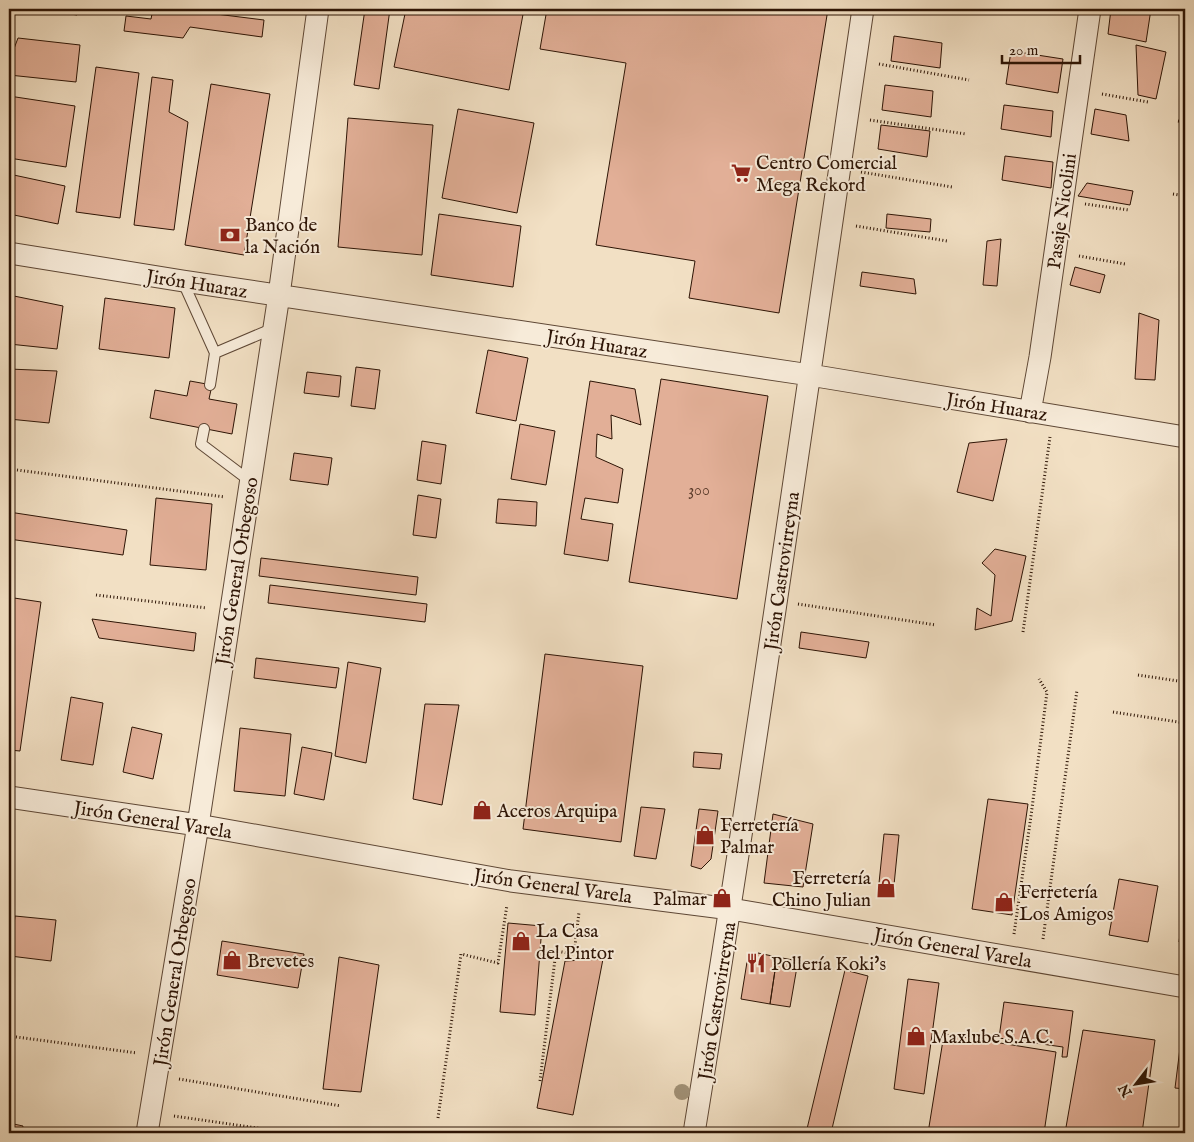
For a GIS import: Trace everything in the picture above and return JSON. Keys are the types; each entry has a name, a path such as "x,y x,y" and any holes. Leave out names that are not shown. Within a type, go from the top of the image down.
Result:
{"street":[{"name":"Jirón General Orbegoso","path":"149,1123 198,825 274,328 318,9"},
{"name":"Jirón Castrovirreyna","path":"694,1133 731,910 863,9"},
{"name":"Pasaje Nicolini","path":"1030,412 1090,9"},
{"name":"Jirón Huaraz","path":"9,253 810,375 1185,437"},
{"name":"Jirón General Varela","path":"9,797 198,825 511,881 731,910 1185,987"}],"lane":[{"path":"183,281 215,352 210,385"},
{"path":"215,352 274,328"},
{"path":"204,429 201,444 248,490"}],"path":[{"path":"855,60 970,80"},
{"path":"1078,90 1148,102"},
{"path":"847,116 966,134"},
{"path":"1178,121 1185,122"},
{"path":"839,168 952,187"},
{"path":"1173,194 1185,196"},
{"path":"1062,202 1130,210"},
{"path":"832,222 946,241"},
{"path":"1055,251 1125,264"},
{"path":"1023,632 1052,416"},
{"path":"17,470 248,490"},
{"path":"96,595 230,611"},
{"path":"777,601 936,625"},
{"path":"1138,675 1185,682"},
{"path":"1010,957 1047,692 1039,679"},
{"path":"1040,962 1077,690"},
{"path":"1113,712 1185,723"},
{"path":"438,1118 461,954 498,963 511,881"},
{"path":"540,1082 556,951 574,954 581,890"},
{"path":"9,1036 341,1106"},
{"path":"149,1123 292,1133"}],"building":[{"path":"41,9 77,9 77,15"},
{"path":"153,9 176,9 264,20 262,37 190,27 183,38 124,31 126,16 151,19"},
{"path":"365,9 390,9 379,89 354,85"},
{"path":"406,9 524,9 509,90 394,67"},
{"path":"547,9 828,9 779,313 689,298 695,261 596,245 626,63 540,49"},
{"path":"913,9 947,9 947,14"},
{"path":"1111,9 1151,9 1146,42 1108,34"},
{"path":"894,36 942,43 940,68 891,61"},
{"path":"18,38 80,45 76,82 9,75 9,62"},
{"path":"1136,45 1166,52 1156,99 1138,95"},
{"path":"1011,51 1063,59 1058,93 1006,84"},
{"path":"96,67 139,73 120,218 76,212"},
{"path":"152,77 173,80 169,112 188,122 174,230 134,225"},
{"path":"211,84 270,94 244,255 185,245"},
{"path":"885,85 933,91 931,117 882,110"},
{"path":"9,96 75,106 66,167 9,158"},
{"path":"1004,105 1053,111 1051,137 1001,129"},
{"path":"458,109 534,123 517,213 442,198"},
{"path":"1095,109 1126,115 1129,141 1091,134"},
{"path":"348,118 433,125 422,255 338,247"},
{"path":"881,125 930,131 927,157 878,149"},
{"path":"1005,156 1053,162 1051,188 1002,180"},
{"path":"9,174 65,186 58,224 9,214"},
{"path":"1087,183 1133,191 1130,205 1078,196"},
{"path":"439,214 521,226 513,287 431,275"},
{"path":"887,214 931,219 930,232 886,228"},
{"path":"1001,239 997,286 983,285 987,241"},
{"path":"1075,267 1105,275 1100,293 1070,285"},
{"path":"862,272 914,279 916,294 860,286"},
{"path":"9,295 63,306 57,349 9,344"},
{"path":"105,298 175,308 169,358 99,349"},
{"path":"1139,313 1159,320 1155,380 1135,379"},
{"path":"488,350 528,358 516,421 476,413"},
{"path":"356,367 380,370 375,409 351,406"},
{"path":"9,369 57,371 49,423 9,419"},
{"path":"307,372 341,376 339,397 304,393"},
{"path":"661,379 768,396 737,599 629,582"},
{"path":"190,381 212,385 209,399 237,404 232,434 150,418 155,390 187,396"},
{"path":"590,381 635,389 641,425 611,415 612,439 597,434 596,457 623,469 618,503 585,498 581,519 613,524 608,561 564,554"},
{"path":"520,424 555,431 546,485 511,479"},
{"path":"1007,439 993,501 957,492 969,443"},
{"path":"422,441 446,445 441,484 417,480"},
{"path":"294,453 332,458 328,485 290,480"},
{"path":"418,495 441,499 436,538 413,535"},
{"path":"156,498 212,504 206,570 150,565"},
{"path":"498,499 537,502 536,526 496,523"},
{"path":"9,512 127,530 123,555 9,539"},
{"path":"995,549 1026,556 1012,621 975,630 977,608 991,616 995,575 982,563"},
{"path":"261,558 418,577 416,595 259,576"},
{"path":"270,585 427,604 425,622 268,603"},
{"path":"14,598 41,602 20,751 9,750 9,635"},
{"path":"92,619 196,633 194,651 99,638"},
{"path":"801,632 869,642 866,658 799,648"},
{"path":"545,654 643,666 621,842 523,829"},
{"path":"256,658 339,668 336,688 254,678"},
{"path":"348,662 381,668 366,763 335,756"},
{"path":"71,697 103,703 93,765 61,760"},
{"path":"425,704 459,705 442,805 413,799"},
{"path":"132,727 162,734 153,779 123,772"},
{"path":"240,728 291,734 285,796 234,791"},
{"path":"302,747 332,753 324,800 294,794"},
{"path":"694,752 722,754 720,769 693,767"},
{"path":"988,799 1028,804 1012,915 972,909"},
{"path":"641,807 665,809 656,859 634,856"},
{"name":"Ferretería Palmar","path":"699,809 718,811 711,859 701,869 691,866"},
{"path":"773,814 813,824 803,887 764,883"},
{"path":"884,834 899,835 893,895 878,893"},
{"path":"1119,879 1158,886 1148,942 1109,935"},
{"path":"1185,895 1185,943 1179,942"},
{"path":"15,916 56,920 51,961 10,956"},
{"path":"508,923 542,926 535,1015 500,1012"},
{"path":"222,941 304,954 298,988 217,975"},
{"path":"758,953 777,957 770,1004 741,999 747,962 751,956"},
{"path":"339,957 379,965 361,1092 323,1089"},
{"path":"777,957 798,961 790,1007 770,1004"},
{"path":"603,959 573,1115 537,1108 565,961"},
{"path":"845,970 868,976 831,1133 806,1133"},
{"name":"Maxlube S.A.C.","path":"908,979 939,983 924,1094 894,1089"},
{"path":"1004,1002 1073,1011 1067,1057 1062,1057 1063,1047 999,1038"},
{"path":"1083,1030 1155,1040 1142,1133 1065,1133"},
{"path":"1182,1032 1185,1032 1185,1089 1175,1088"},
{"path":"944,1034 1056,1052 1044,1133 928,1133"},
{"path":"9,1123 23,1126 22,1133 9,1133"}],"place":[{"name":"Centro Comercial Mega Rekord","path":"741,173"},
{"name":"Banco de la Nación","path":"230,235"},
{"name":"Aceros Arquipa","path":"482,810"},
{"name":"Ferretería Palmar","path":"705,835"},
{"name":"Ferretería Chino Julian","path":"886,888"},
{"name":"Palmar","path":"722,898"},
{"name":"Ferretería Los Amigos","path":"1004,902"},
{"name":"La Casa del Pintor","path":"521,941"},
{"name":"Brevetes","path":"232,960"},
{"name":"Pollería Koki's","path":"756,963"},
{"name":"Maxlube S.A.C.","path":"916,1036"}]}
